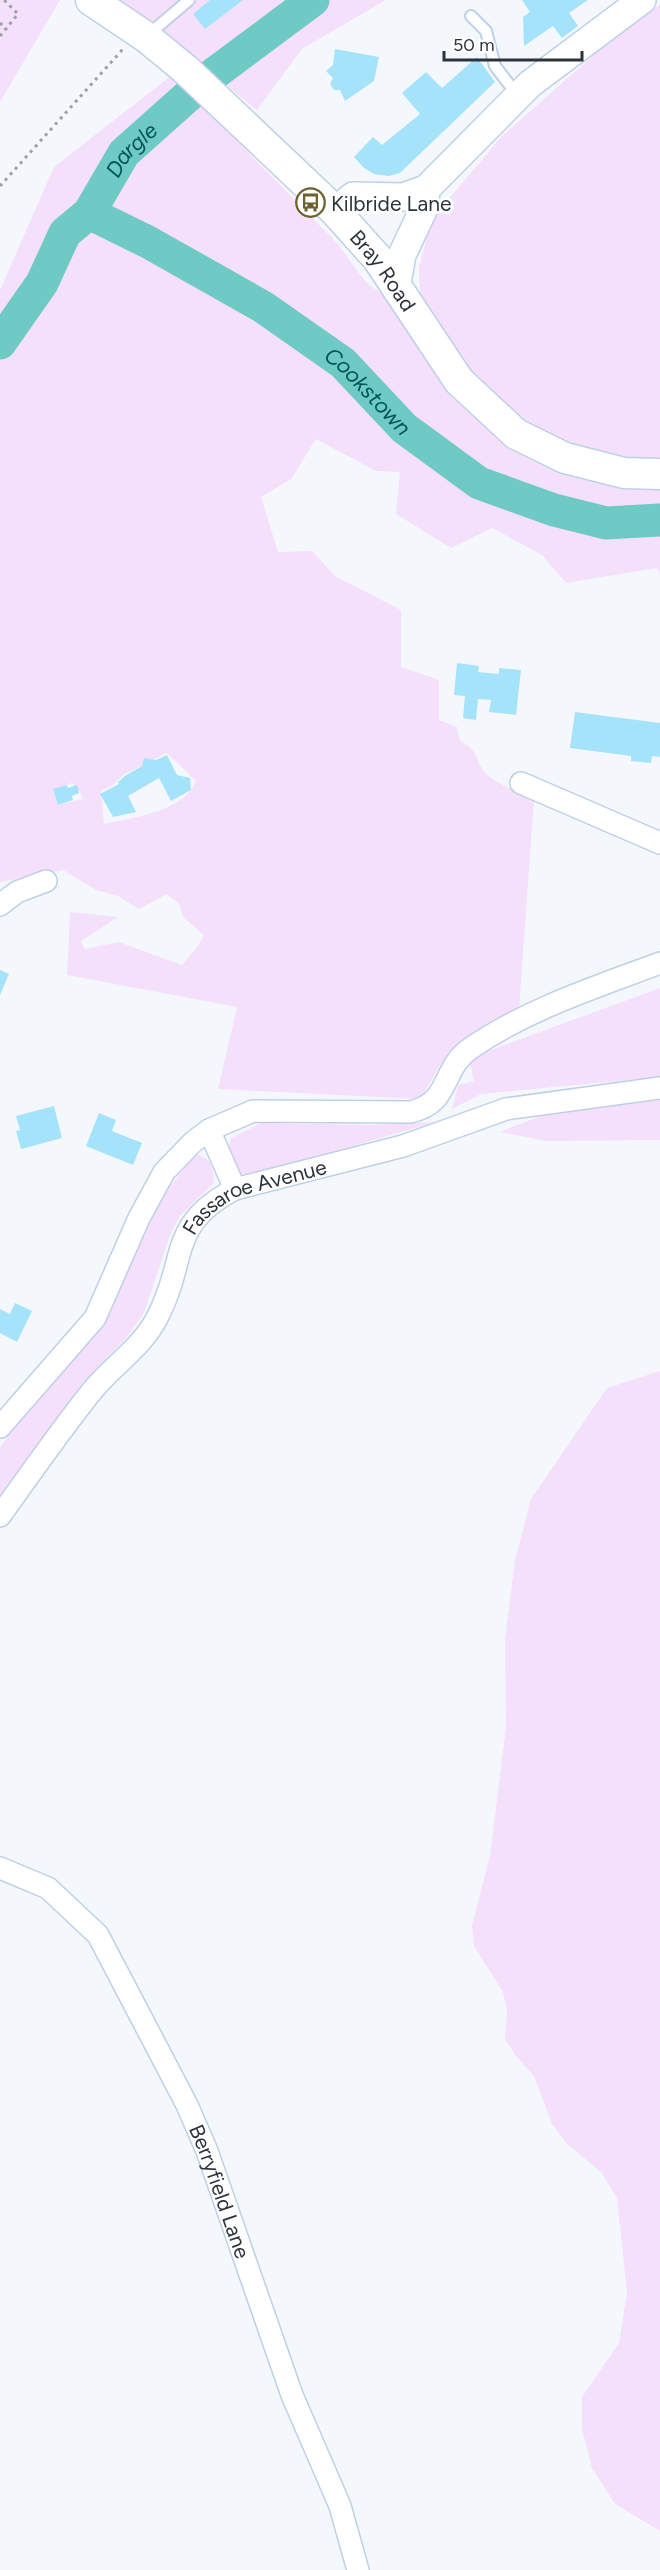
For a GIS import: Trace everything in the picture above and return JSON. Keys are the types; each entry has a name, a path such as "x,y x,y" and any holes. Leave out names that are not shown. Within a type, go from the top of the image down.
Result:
{"main road":[{"name":"Bray Road","path":"92,0 146,36 185,69 335,212 378,259 459,381 516,434 565,458 624,473 660,474"}],"street":[{"path":"335,212 354,196 402,196 426,189 518,96 642,0"},
{"path":"396,289 402,255 425,206 426,189"},
{"path":"521,783 660,843"},
{"path":"0,905 17,892 46,881"},
{"path":"0,1427 95,1318 139,1218 164,1172 193,1142 209,1130 253,1112 410,1112 426,1108 434,1102 450,1072 467,1051 498,1030 578,993 660,963"},
{"name":"Fassaroe Avenue","path":"0,1516 93,1389 126,1358 158,1316 185,1233 198,1213 213,1201 235,1189 403,1146 506,1108 660,1088"},
{"path":"209,1130 235,1189"},
{"name":"Berryfield Lane","path":"0,1868 48,1888 99,1935 172,2075 207,2151 292,2395 340,2506 358,2570"}],"lane":[{"path":"146,36 189,0"},
{"path":"471,16 486,31 495,66 518,96"}],"path":[{"path":"0,36 18,14 4,0"},
{"path":"0,23 7,30"},
{"path":"0,186 99,73 130,42 146,36"}],"shaded area":[{"path":"0,0 60,0 0,102"},
{"path":"119,0 386,0 302,49 257,110"},
{"path":"660,4 660,573 657,568 566,583 542,555 492,528 451,548 396,514 400,472 376,471 316,439 291,479 261,497 278,552 312,551 335,576 401,610 401,667 439,680 439,720 457,727 460,741 472,749 485,773 506,787 534,799 519,1010 459,1047 441,1064 420,1099 218,1089 237,1007 67,975 70,912 118,917 81,941 85,949 119,942 182,965 199,945 204,935 184,918 179,904 167,894 139,909 118,896 96,890 63,870 0,882 0,290 54,167 172,75 337,243 365,281 421,325 419,268 431,220 502,136 596,53","holes":["167,753 196,781 190,791 181,800 157,812 104,824 101,791 113,785 123,775","72,783 80,791 82,799 58,805 53,790"]},
{"path":"660,988 660,1077 481,1094 452,1109 458,1085 474,1081 469,1058"},
{"path":"660,1099 660,1140 546,1141 500,1132 543,1115"},
{"path":"435,1122 251,1176 240,1173 230,1157 231,1138 261,1123 372,1125"},
{"path":"199,1155 209,1161 214,1176 213,1184 180,1216 170,1235 144,1313 126,1338 86,1379 0,1497 0,1447 50,1383 167,1190 193,1157"},
{"path":"660,1371 660,2531 615,2504 592,2468 582,2429 582,2397 619,2343 627,2292 617,2198 602,2173 567,2144 552,2124 534,2076 516,2056 505,2039 507,2011 503,1992 474,1946 472,1925 490,1856 506,1727 505,1639 515,1560 531,1499 607,1388"}],"building":[{"path":"210,0 243,0 205,29 193,14"},
{"path":"522,0 588,0 569,13 578,26 562,38 553,26 524,46 523,17 530,12"},
{"path":"335,49 379,57 374,81 345,101 340,90 334,90 330,84 333,78 326,71 333,65"},
{"path":"477,57 495,82 400,173 389,176 374,174 364,168 354,157 373,137 382,145 420,114 402,93 426,72 442,88"},
{"path":"457,663 479,666 478,672 499,674 499,668 521,670 516,715 489,712 491,700 478,699 476,720 463,718 465,696 454,695"},
{"path":"575,712 660,723 660,757 652,756 651,763 631,761 631,756 570,748"},
{"path":"167,755 177,775 190,778 191,790 171,801 159,778 128,796 136,812 113,817 100,794 119,784 118,782 125,776 142,766 144,758 156,760"},
{"path":"67,785 68,788 77,785 79,793 72,796 73,800 58,805 53,789"},
{"path":"0,970 9,974 0,995"},
{"path":"54,1106 62,1138 21,1149 16,1131 20,1130 16,1116"},
{"path":"99,1113 116,1120 112,1131 142,1143 133,1165 86,1146"},
{"path":"15,1303 32,1311 17,1342 0,1333 0,1309 10,1314"}],"waterway":[{"name":"Dargle","path":"0,343 42,283 65,233 89,213 124,153 207,79 313,0"},
{"name":"Cookstown","path":"89,213 148,242 263,307 343,363 404,428 479,483 554,510 606,523 660,520"}],"place":[{"name":"Kilbride Lane","path":"310,203"}]}
